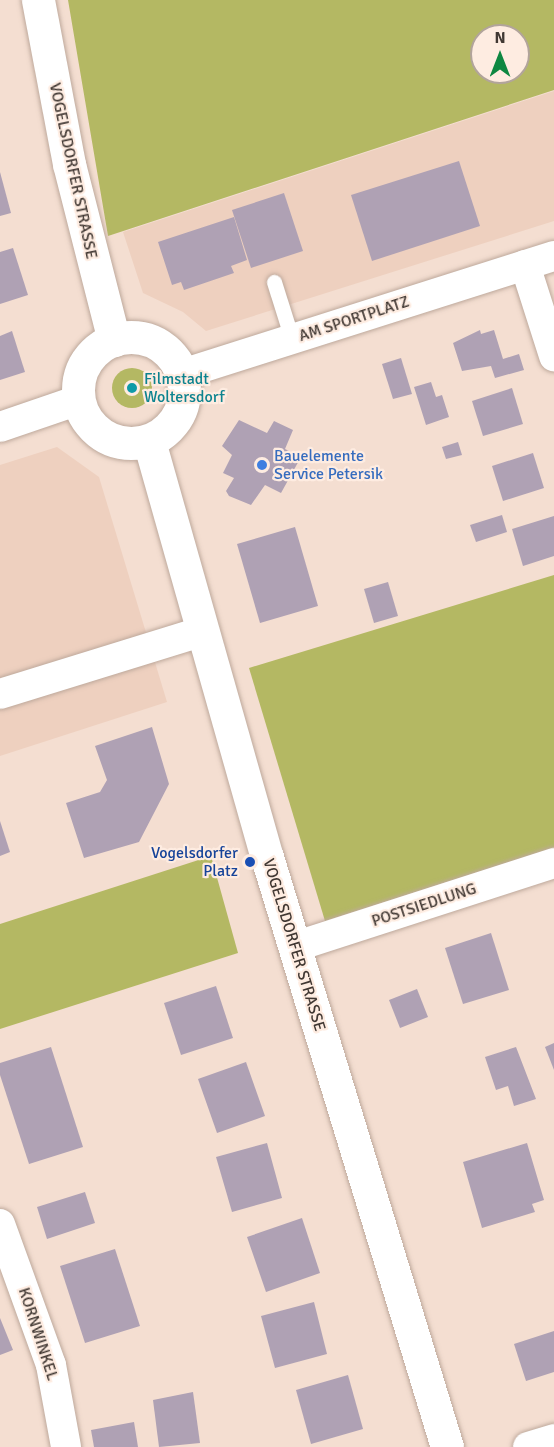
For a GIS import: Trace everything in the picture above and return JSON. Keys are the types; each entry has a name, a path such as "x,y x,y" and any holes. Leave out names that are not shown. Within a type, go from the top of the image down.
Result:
{"street":[{"name":"VOGELSDORFER STRASSE","path":"38,0 69,164 114,340"},
{"name":"AM SPORTPLATZ","path":"182,374 554,256"},
{"path":"525,265 554,356"},
{"path":"138,338 160,346 172,356 182,374 183,404 176,420 149,441 131,444 105,436 85,417 79,400 82,371 90,358 114,340 138,338"},
{"path":"0,427 79,400"},
{"name":"VOGELSDORFER STRASSE","path":"149,441 294,947 447,1447"},
{"path":"0,694 203,631"},
{"name":"POSTSIEDLUNG","path":"294,947 554,863"},
{"name":"KORNWINKEL","path":"0,1224 51,1365 66,1447"},
{"path":"528,1447 554,1439"}],"lane":[{"path":"274,282 292,339"}],"shaded area":[{"path":"554,91 554,221 206,331 183,312 143,293 123,232"},
{"path":"57,447 99,477 167,702 0,756 0,465"}],"green space":[{"path":"68,0 554,0 554,90 108,236"},
{"path":"132,368 146,374 152,388 146,402 132,408 118,402 112,388 118,374"},
{"path":"554,575 554,848 325,921 249,668"},
{"path":"211,856 238,953 0,1029 0,924"}],"building":[{"path":"459,161 480,226 372,261 351,195"},
{"path":"0,172 11,213 0,216"},
{"path":"284,193 303,251 251,268 232,210"},
{"path":"234,217 247,260 231,266 234,273 184,290 181,282 172,285 158,242"},
{"path":"13,248 28,295 0,304 0,252"},
{"path":"480,330 481,334 494,330 503,359 519,354 524,370 495,378 491,366 462,371 453,343"},
{"path":"12,331 25,372 0,380 0,336"},
{"path":"401,358 412,394 393,399 382,364"},
{"path":"431,382 436,397 442,395 449,417 426,425 414,387"},
{"path":"512,388 523,424 483,436 472,401"},
{"name":"Bauelemente Service Petersik","path":"239,420 267,433 274,421 293,430 285,449 301,457 281,493 265,485 251,505 229,496 226,491 234,478 223,473 232,455 222,446"},
{"path":"458,442 462,455 446,459 442,447"},
{"path":"533,453 544,488 503,501 492,466"},
{"path":"502,515 507,532 476,542 470,525"},
{"path":"554,516 554,556 523,566 512,529"},
{"path":"295,527 318,606 260,623 237,544"},
{"path":"388,582 398,616 374,623 364,589"},
{"path":"152,727 169,784 139,842 84,858 66,803 100,792 107,780 95,746"},
{"path":"0,821 10,852 0,856"},
{"path":"491,933 509,990 463,1004 445,948"},
{"path":"216,986 233,1038 181,1055 164,1003"},
{"path":"417,989 428,1017 400,1028 389,1000"},
{"path":"554,1043 554,1070 545,1047"},
{"path":"51,1047 83,1147 29,1164 0,1075 0,1063"},
{"path":"516,1047 536,1099 514,1106 508,1086 496,1090 485,1057"},
{"path":"246,1062 265,1116 217,1133 198,1079"},
{"path":"267,1143 282,1198 232,1212 216,1157"},
{"path":"527,1143 544,1200 532,1204 535,1212 482,1228 463,1162"},
{"path":"85,1192 95,1223 47,1239 37,1207"},
{"path":"302,1218 320,1273 266,1292 247,1237"},
{"path":"115,1249 140,1326 85,1343 60,1266"},
{"path":"314,1302 327,1354 275,1368 261,1316"},
{"path":"0,1318 13,1350 0,1355"},
{"path":"554,1331 554,1372 526,1381 514,1344"},
{"path":"348,1375 363,1429 311,1444 296,1390"},
{"path":"193,1392 200,1443 159,1447 153,1400"},
{"path":"134,1422 138,1447 94,1447 91,1430"}],"place":[{"name":"Filmstadt Woltersdorf","path":"132,388"},
{"name":"Bauelemente Service Petersik","path":"262,465"},
{"name":"Vogelsdorfer Platz","path":"250,862"}]}
